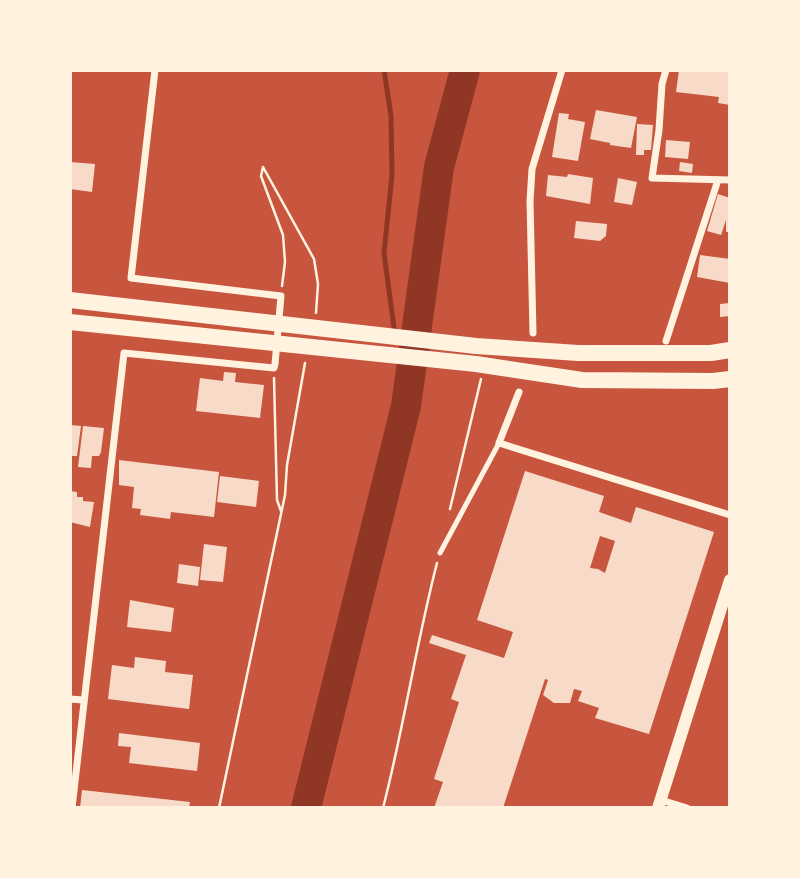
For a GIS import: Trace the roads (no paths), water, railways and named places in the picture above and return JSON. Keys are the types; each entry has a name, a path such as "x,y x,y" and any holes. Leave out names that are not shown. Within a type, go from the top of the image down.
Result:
{"main road":[{"path":"70,300 476,346 578,353 711,353 730,350"},
{"path":"70,322 479,372 582,380 730,379"}],"street":[{"path":"72,808 124,354 274,368 281,296 131,278 155,70"},
{"path":"533,332 530,201 532,169 562,70"},
{"path":"666,70 662,84 652,178 730,180"},
{"path":"666,341 718,180"},
{"path":"519,392 499,443 730,515"},
{"path":"687,808 660,804 730,580"},
{"path":"70,699 83,700"}],"lane":[{"path":"440,553 499,443"}],"waterway":[{"path":"384,70 391,116 392,175 384,253 395,335"},
{"path":"306,808 406,406 439,167 465,70"},
{"path":"399,358 406,406"}]}
